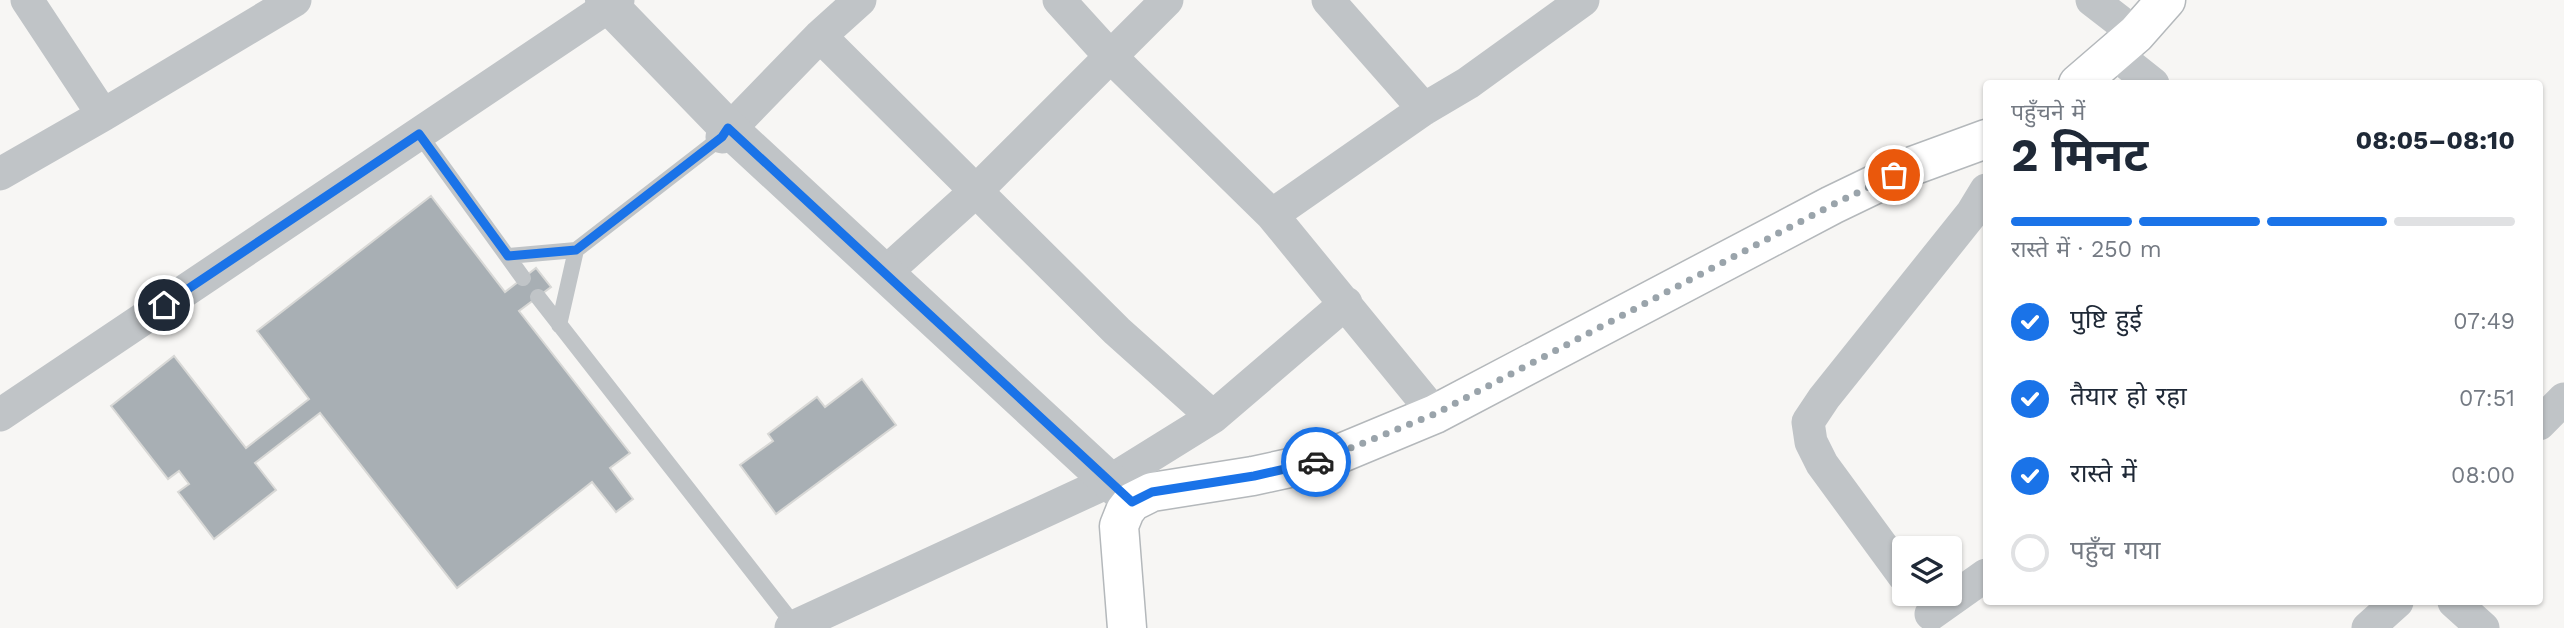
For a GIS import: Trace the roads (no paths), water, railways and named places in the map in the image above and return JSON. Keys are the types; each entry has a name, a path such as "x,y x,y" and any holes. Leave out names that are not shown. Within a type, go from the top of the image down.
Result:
{"main road":[{"path":"2083,80 2125,43 2166,0"},
{"path":"1127,628 1119,526 1125,511 1121,491 1152,492 1254,476 1322,461 1435,414 1832,205 1915,165 1983,140"}],"street":[{"path":"27,0 103,116"},
{"path":"0,174 103,116 295,0"},
{"path":"725,133 859,0"},
{"path":"1059,0 1110,56 1272,215 1435,414"},
{"path":"886,273 976,191 1167,0"},
{"path":"1328,0 1424,109"},
{"path":"1272,215 1424,109 1468,83 1583,0"},
{"path":"2092,0 2150,80"},
{"path":"3,407 419,134 611,2 725,133 886,273 1121,491"},
{"path":"820,36 1117,331 1213,417"},
{"path":"1892,560 1822,464 1811,442 1808,422 1824,398 1972,213 1983,195"},
{"path":"793,627 1121,491 1213,417 1346,303"},
{"path":"2543,420 2564,399"},
{"path":"1930,612 1983,577"},
{"path":"2368,628 2394,605"},
{"path":"2457,605 2483,628"}],"lane":[{"path":"508,256 576,250 725,133"},
{"path":"419,134 523,278"},
{"path":"559,324 576,250"},
{"path":"538,296 793,627"}]}
